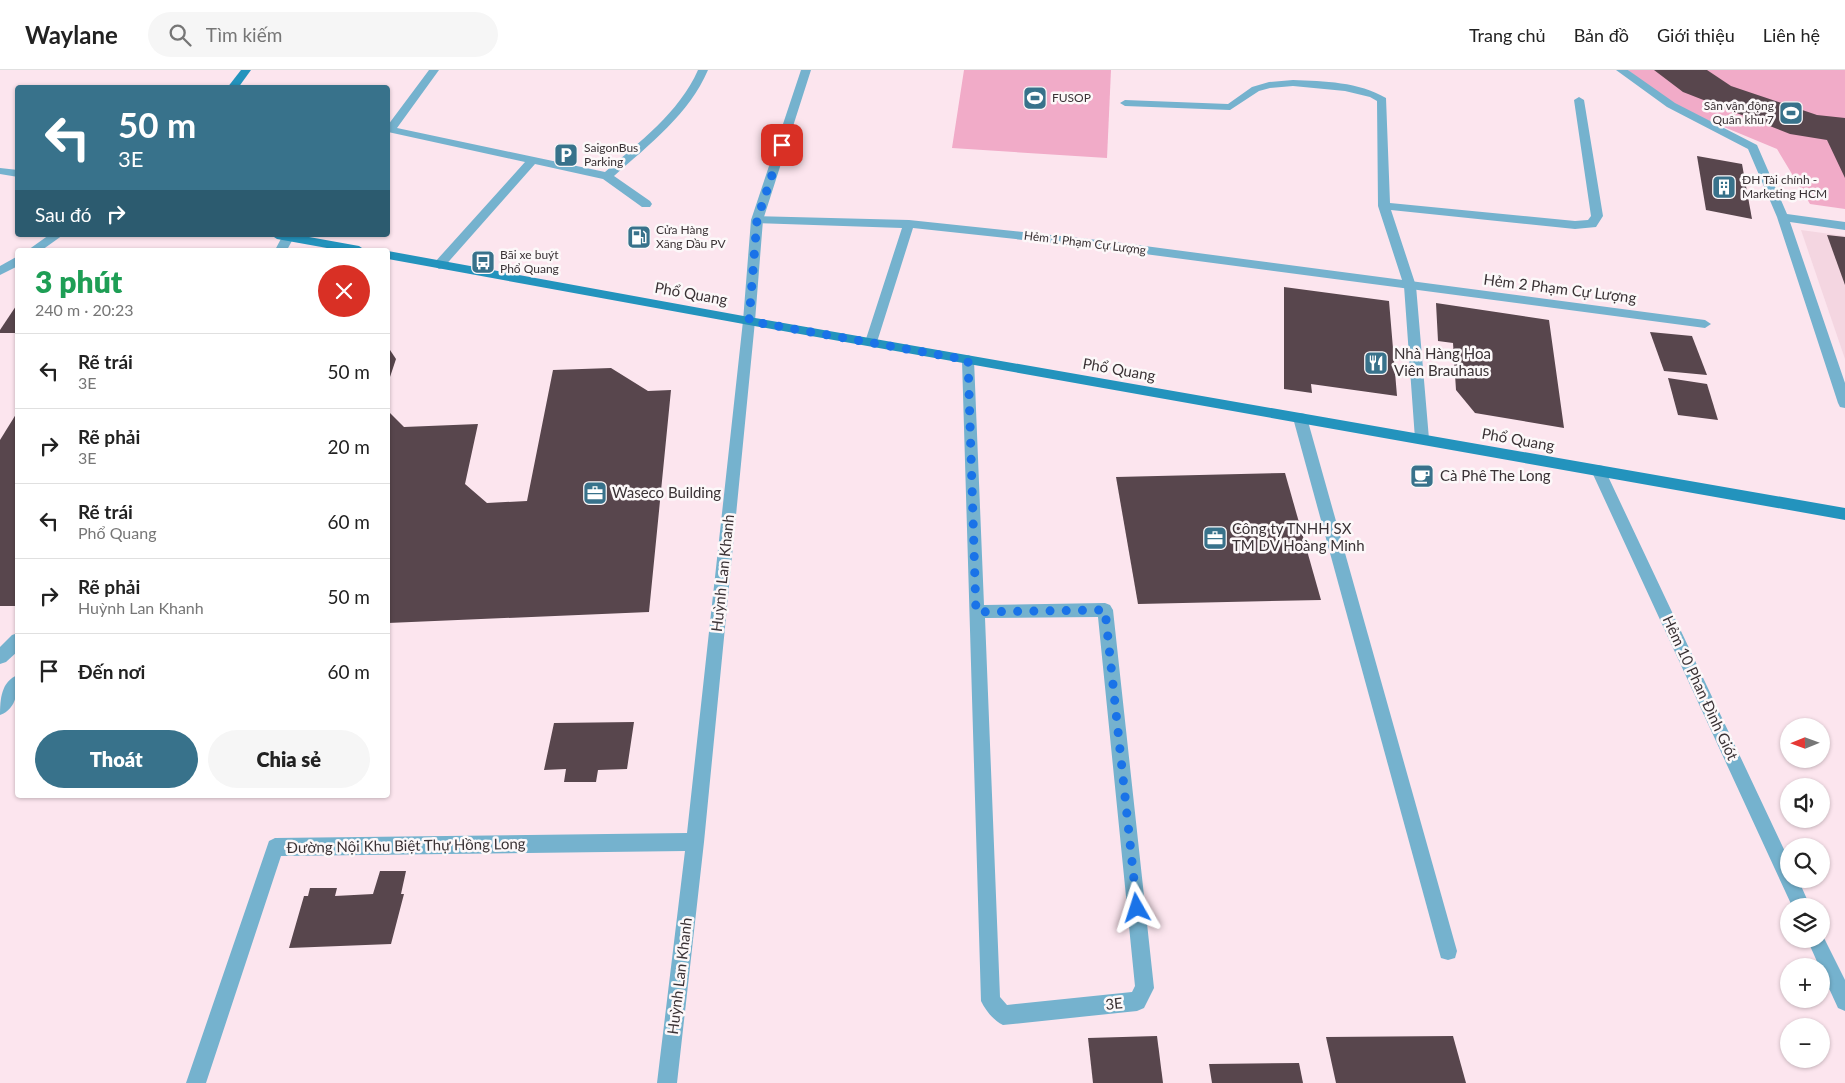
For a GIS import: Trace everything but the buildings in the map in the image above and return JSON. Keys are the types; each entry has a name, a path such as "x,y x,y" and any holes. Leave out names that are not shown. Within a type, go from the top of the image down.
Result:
{"main road":[{"path":"234,85 246,70"},
{"path":"287,237 347,248"},
{"name":"Phổ Quang","path":"390,255 968,360 1845,514"}],"street":[{"path":"390,128 434,70"},
{"path":"607,176 665,123 689,97 699,83 703,70"},
{"name":"Huỳnh Lan Khanh","path":"667,1083 695,842 749,321 757,220 806,70"},
{"path":"1621,70 1671,105 1753,147 1783,217 1845,403"},
{"path":"1125,103 1230,107 1239,102 1248,92 1271,84 1332,86 1371,93 1382,100 1384,206 1410,286 1422,439"},
{"path":"1384,206 1575,225 1592,224 1597,216 1579,100"},
{"path":"390,129 607,176 646,204"},
{"path":"439,265 533,160"},
{"path":"0,171 15,174"},
{"path":"1783,217 1845,226"},
{"name":"Hẻm 1 Phạm Cự Lượng","path":"757,220 908,224 1107,245 1410,286"},
{"path":"870,342 908,224"},
{"path":"37,248 54,237"},
{"path":"0,273 15,262"},
{"path":"0,273 15,274"},
{"name":"Hẻm 2 Phạm Cự Lượng","path":"1410,286 1705,324"},
{"name":"3E","path":"968,360 976,612 991,1001 1003,1015 1137,1001 1145,988 1105,610 976,612"},
{"path":"1300,418 1448,951"},
{"name":"Hẻm 10 Phan Đình Giót","path":"1598,470 1797,898"},
{"path":"0,657 15,643"},
{"path":"0,708 15,686"},
{"name":"Đường Nội Khu Biệt Thự Hồng Long","path":"196,1083 275,848 695,842"},
{"path":"1820,948 1845,1001"}],"shaded area":[{"name":"FUSOP","path":"964,70 1111,70 1107,158 952,148"},
{"name":"Sân vận động Quân khu 7","path":"1628,70 1845,70 1845,209 1810,204 1777,149 1671,105"},
{"path":"1801,230 1845,236 1845,359"}],"place":[{"name":"FUSOP","path":"1035,98"},
{"name":"Sân vận động Quân khu 7","path":"1791,113"},
{"name":"SaigonBus Parking","path":"566,155"},
{"name":"ĐH Tài chính - Marketing HCM","path":"1724,187"},
{"name":"Cửa Hàng Xăng Dầu PV","path":"639,237"},
{"name":"Bãi xe buýt Phổ Quang","path":"483,262"},
{"name":"Nhà Hàng Hoa Viên Brauhaus","path":"1376,363"},
{"name":"Cà Phê The Long","path":"1422,476"},
{"name":"Waseco Building","path":"595,493"},
{"name":"Công ty TNHH SX TM DV Hoàng Minh","path":"1215,538"}],"route":[{"path":"782,145 757,220 749,321 968,360 976,612 1105,610 1137,908"}]}
